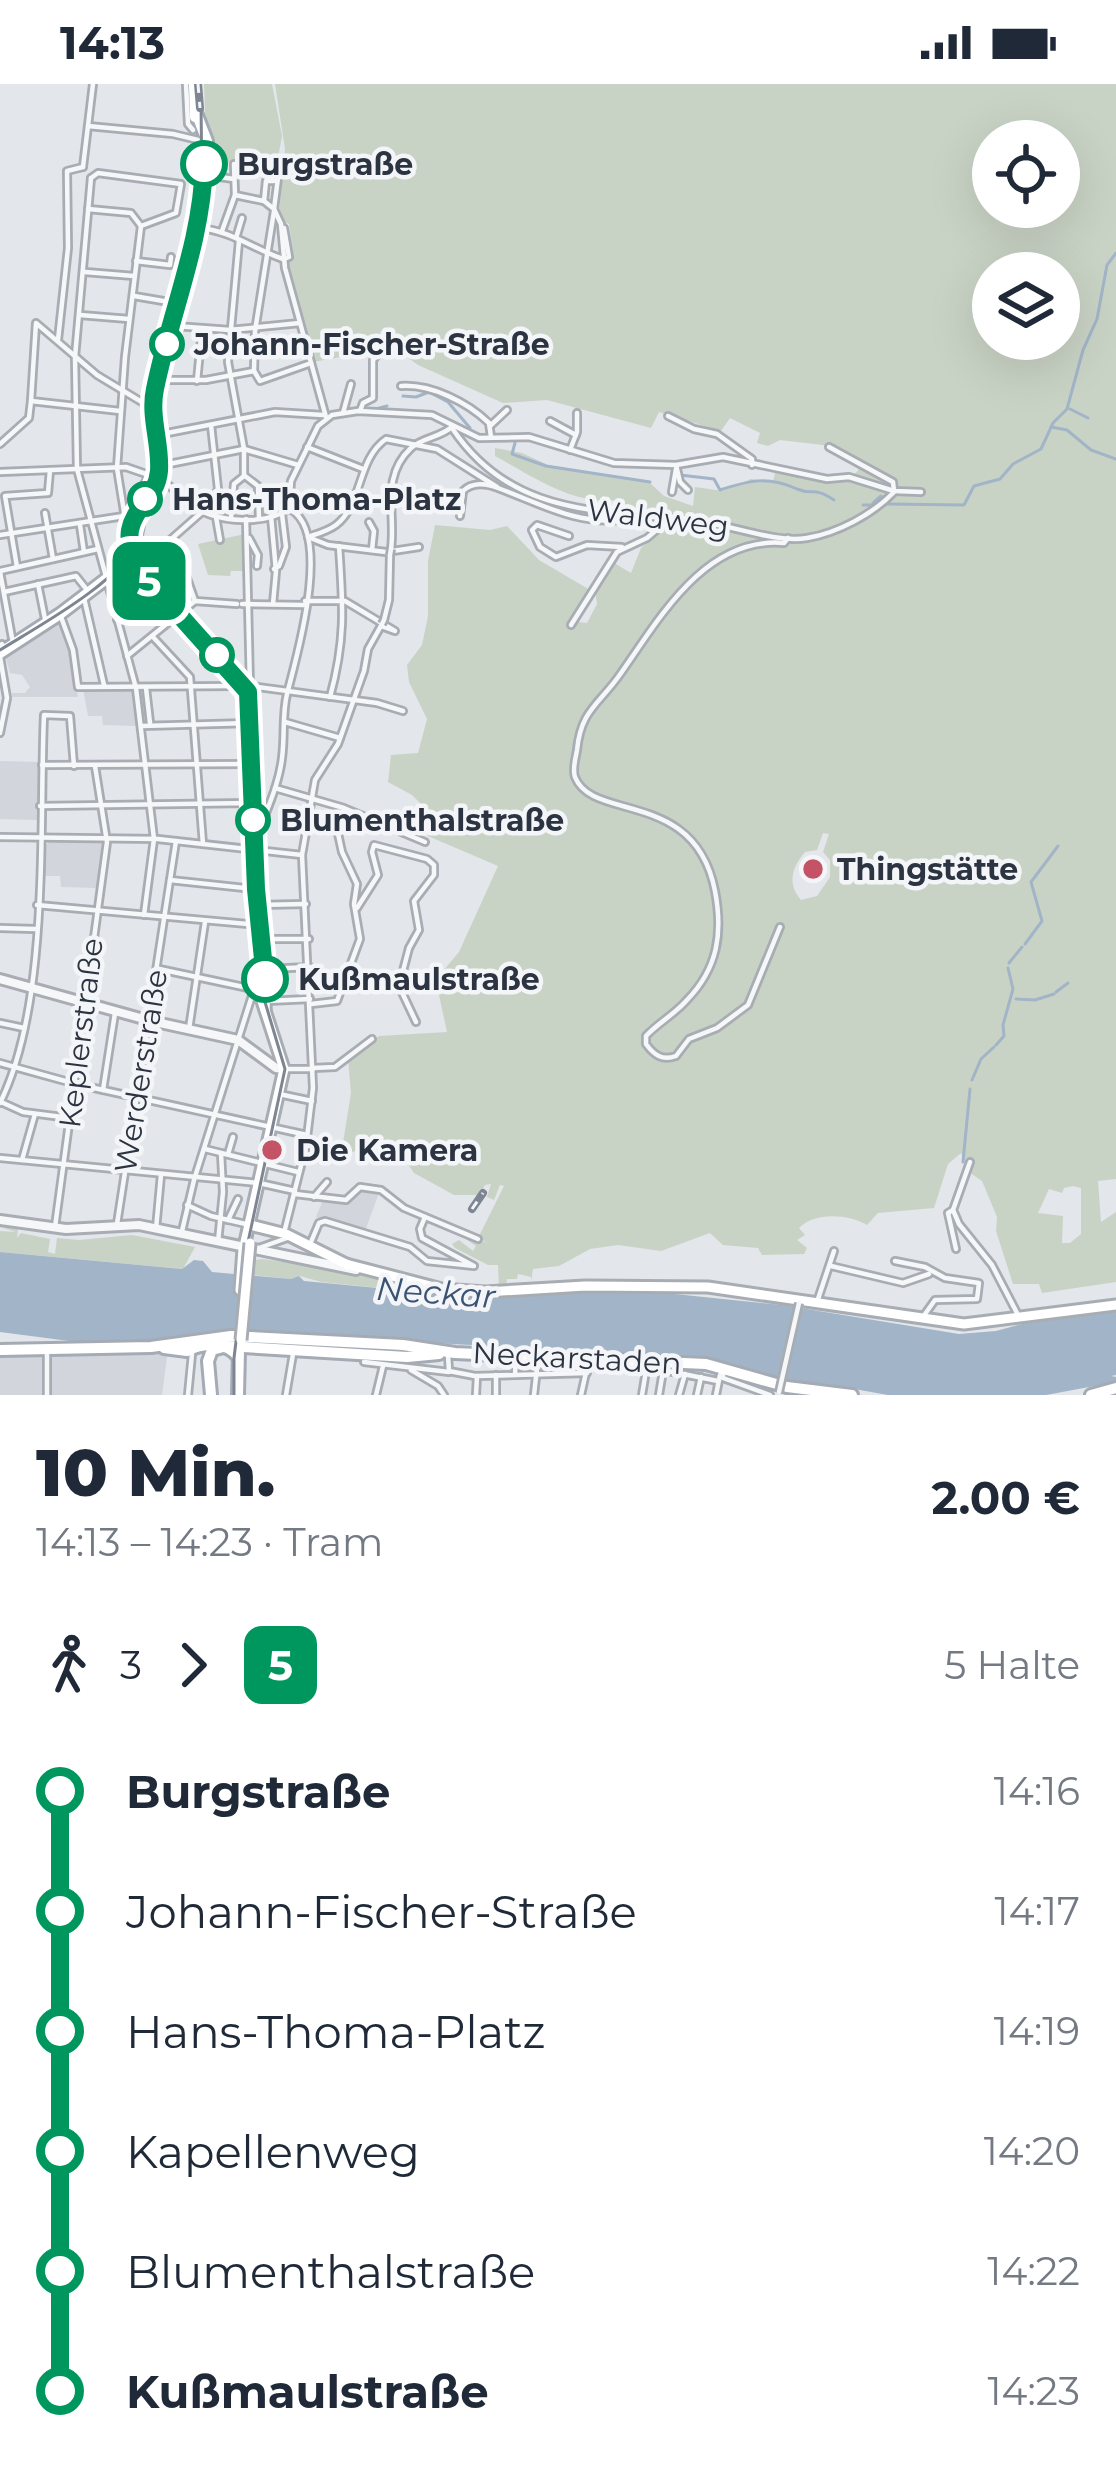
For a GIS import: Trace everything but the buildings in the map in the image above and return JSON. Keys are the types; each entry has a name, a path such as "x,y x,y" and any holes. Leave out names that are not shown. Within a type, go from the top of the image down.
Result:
{"main road":[{"path":"2,647 61,614 133,559 139,520 158,475 152,407 156,380 194,227 196,131 190,84"},
{"path":"158,475 125,518 133,559 245,689 266,1005 284,1069 249,1227 251,1246 214,1347 212,1395"},
{"path":"106,578 124,559 133,559"},
{"path":"2,647 85,594"},
{"path":"249,1227 287,1233 362,1270 433,1288 473,1292 699,1287 972,1324 1116,1305"},
{"name":"Neckarstaden","path":"214,1347 229,1335 413,1361 446,1352"},
{"path":"0,1350 214,1347"},
{"path":"214,1347 238,1395"},
{"name":"Neckarstaden","path":"214,1347 294,1348 386,1358 446,1352 647,1361 776,1391"},
{"name":"Neckarstaden","path":"720,1376 776,1391"},
{"path":"1091,1395 1116,1390"},
{"path":"1101,1395 1116,1390"},
{"path":"776,1391 847,1395"}],"street":[{"path":"93,84 83,167 91,178 75,357 77,469 136,688 154,839 144,915"},
{"path":"89,121 100,126 196,131"},
{"path":"87,135 100,126"},
{"path":"177,133 196,131"},
{"path":"222,231 235,195 234,164"},
{"path":"58,340 68,248 67,171 83,167"},
{"path":"279,170 255,328 254,371 260,381 311,363"},
{"path":"91,178 98,173 181,184 176,213 141,226"},
{"path":"212,176 233,179"},
{"path":"264,201 267,181"},
{"path":"194,227 222,231 288,259 286,230 275,209 264,201 235,195"},
{"path":"0,535 125,518 117,467 120,411 141,226 131,214 88,209"},
{"path":"242,218 230,376 244,449 244,476"},
{"path":"136,261 170,265 171,257"},
{"path":"247,566 279,566 286,547 291,481 325,416 284,259"},
{"path":"83,272 134,276"},
{"path":"131,296 175,303"},
{"path":"78,315 129,320"},
{"path":"0,444 29,418 37,322 122,392 152,407"},
{"path":"171,326 230,330 300,323"},
{"path":"197,381 202,330"},
{"path":"360,411 373,398 373,360 383,348"},
{"path":"156,380 197,381 254,371"},
{"path":"343,412 352,384"},
{"path":"400,386 439,392 480,414 490,426 491,437"},
{"path":"31,401 120,411"},
{"path":"490,426 507,410"},
{"path":"155,435 275,412 429,414 481,439 522,436 614,463 676,467 715,457 921,492"},
{"path":"569,450 576,436 577,413"},
{"path":"668,416 721,436 751,459 752,465"},
{"path":"550,421 576,436"},
{"path":"133,559 144,563 204,512 218,491 211,425"},
{"path":"284,1258 312,1101 302,855 311,800 316,777 340,738 389,600 392,484 404,457 416,444 456,429"},
{"name":"Waldweg","path":"456,429 501,476 540,499 590,512 698,521 788,538 824,533 871,513 894,491"},
{"path":"308,537 341,520 360,468 383,440 440,450 497,487 539,507 578,517 628,517"},
{"path":"307,447 360,468"},
{"path":"829,448 892,482 894,491"},
{"path":"158,475 244,449 298,465"},
{"path":"676,467 688,490"},
{"path":"672,492 676,467"},
{"path":"0,472 131,468 158,475 216,517 298,514 308,537 312,567 288,692 283,756 253,848"},
{"path":"17,567 5,496 50,491 50,469"},
{"path":"231,514 234,484 244,476"},
{"path":"244,476 257,484 259,515"},
{"path":"460,516 467,486 497,487"},
{"path":"884,502 885,488"},
{"path":"46,493 52,559"},
{"path":"272,516 273,604"},
{"path":"216,517 220,540"},
{"path":"245,689 246,519"},
{"path":"569,536 537,525 532,532 543,550 557,557 587,545 622,548 647,538 667,521"},
{"path":"369,522 374,531 372,550"},
{"path":"80,524 84,552"},
{"path":"247,537 256,551 257,566"},
{"path":"308,537 389,552 418,547"},
{"path":"780,927 764,974 746,1007 717,1028 689,1039 674,1057 662,1058 651,1051 645,1039 687,1001 715,960 720,932 710,874 695,842 684,831 609,801 580,784 574,772 579,727 681,589 738,550 784,543 788,538"},
{"path":"172,539 195,601"},
{"path":"330,697 339,665 345,601 339,546"},
{"path":"571,625 622,548"},
{"path":"0,733 7,703 0,571 98,550"},
{"path":"4,592 76,576 85,594 105,688"},
{"path":"38,584 45,619"},
{"path":"118,620 131,616 158,592"},
{"path":"127,656 195,601 345,601 395,631 382,624"},
{"path":"61,614 73,650 78,688 288,692 403,711"},
{"path":"153,637 190,676 203,844"},
{"path":"146,688 150,726"},
{"path":"70,1118 35,1114 0,1102 24,1028 29,988 42,838 44,715 70,716 74,766"},
{"path":"284,722 340,738"},
{"path":"141,726 250,723"},
{"path":"42,765 251,764"},
{"name":"Keplerstraße","path":"55,1227 107,840 94,766"},
{"path":"275,788 425,842"},
{"path":"40,806 252,803 267,807"},
{"path":"266,1005 338,1000 360,939 357,884 337,829 340,818 352,818 355,813"},
{"path":"0,837 154,839 302,855"},
{"name":"Werderstraße","path":"117,1224 176,841"},
{"path":"357,908 378,875 371,851 374,845 426,858 434,865 434,875 414,903 419,928 399,984 416,1022"},
{"path":"170,880 255,889"},
{"path":"37,904 261,926"},
{"path":"258,905 306,904"},
{"path":"190,1029 206,921"},
{"path":"0,928 35,929"},
{"path":"263,944 308,939"},
{"path":"182,1233 253,989 264,968 310,967"},
{"path":"157,968 253,989"},
{"path":"0,981 238,1040 284,1069 335,1067 372,1039"},
{"path":"103,1090 116,1011"},
{"path":"0,1023 24,1028"},
{"path":"0,1063 74,1085 308,1136"},
{"path":"279,1094 312,1101"},
{"path":"22,1161 35,1114"},
{"path":"218,1242 224,1219 225,1153 233,1137"},
{"path":"205,1149 300,1172"},
{"path":"0,1162 259,1184 346,1201 360,1186 378,1188 425,1217 478,1239"},
{"path":"956,1249 947,1219 970,1162"},
{"path":"157,1228 161,1175"},
{"path":"316,1198 327,1182"},
{"path":"224,1219 238,1199"},
{"path":"187,1205 249,1227"},
{"path":"953,1210 992,1265 1018,1319"},
{"path":"310,1246 319,1223 325,1221 414,1249 429,1262 474,1266 421,1236 425,1217"},
{"path":"0,1220 55,1227 117,1224 157,1228 251,1246 278,1245 287,1233"},
{"path":"251,1246 284,1258 362,1270"},
{"path":"817,1301 834,1251"},
{"path":"895,1262 931,1273"},
{"path":"831,1266 903,1283 931,1273 979,1282 979,1297 934,1300 924,1320"},
{"path":"776,1391 800,1302"},
{"path":"188,1395 214,1347"},
{"path":"286,1395 294,1348"},
{"path":"46,1351 47,1395"},
{"path":"446,1352 452,1358 451,1372"},
{"path":"515,1375 516,1356"},
{"path":"534,1395 538,1357"},
{"path":"376,1395 386,1358 477,1376 587,1373"},
{"path":"581,1395 590,1359"},
{"path":"413,1361 444,1395"},
{"path":"642,1395 647,1361"},
{"path":"659,1395 667,1369 685,1374 700,1370 697,1395"},
{"path":"679,1395 685,1374"},
{"path":"496,1375 496,1395"},
{"path":"476,1395 477,1376"},
{"path":"716,1395 720,1376 735,1384 806,1392"},
{"path":"734,1395 735,1384"}],"shaded area":[{"path":"59,620 67,635 78,697 12,697 30,687 22,675 10,673 5,655"},
{"path":"83,688 134,689 137,726 103,725 102,716 88,716"},
{"path":"0,761 38,762 38,820 0,819"},
{"path":"50,841 104,842 98,888 61,887 60,876 43,876 44,848"},
{"path":"360,1187 380,1190 364,1234 316,1217 323,1200 347,1201"},
{"path":"168,1350 162,1395 0,1395 0,1353 39,1352 49,1360 57,1352"}],"green space":[{"path":"204,84 272,84 282,136 276,168 207,160"},
{"path":"275,84 1116,84 1116,1179 1098,1181 1101,1222 1116,1212 1116,1282 1042,1293 1039,1284 1013,1284 996,1231 997,1217 982,1181 969,1172 961,1153 948,1164 934,1208 878,1213 867,1225 841,1217 814,1219 799,1228 805,1235 797,1240 807,1248 804,1254 762,1255 758,1248 723,1245 710,1233 661,1251 618,1245 590,1249 559,1266 533,1269 531,1282 531,1277 518,1274 499,1289 498,1265 488,1265 455,1248 452,1244 459,1240 473,1251 476,1246 448,1227 490,1244 478,1238 504,1186 500,1185 494,1200 487,1197 491,1184 479,1195 454,1195 414,1173 404,1158 365,1146 351,1153 342,1149 351,1093 348,1059 379,1036 447,1032 437,986 459,952 498,866 428,836 435,818 412,795 388,782 391,755 418,753 427,719 409,682 407,665 422,645 428,616 428,561 435,525 490,530 507,526 539,560 590,590 570,621 587,623 597,604 594,583 609,560 631,573 641,548 672,521 621,514 617,500 585,498 554,488 495,456 495,448 548,465 650,483 664,496 693,506 695,487 723,491 751,479 773,481 777,466 829,476 853,476 859,469 834,454 831,446 780,440 768,446 757,443 760,433 730,418 721,431 659,412 651,428 547,400 503,403 418,365 396,349 395,333 381,331 377,341 343,351 341,357 313,362 287,266 293,253 289,224 279,212 285,149","holes":["823,833 829,834 823,852 830,860 830,877 817,896 801,900 794,887 795,869 805,852 817,850","1073,1186 1081,1188 1081,1234 1062,1243 1063,1216 1038,1213 1049,1189 1062,1193"]},
{"path":"245,534 245,571 208,575 198,544"},
{"path":"0,1227 18,1229 17,1238 21,1233 50,1239 48,1252 55,1254 57,1238 132,1235 195,1247 183,1269 0,1252 0,1231 16,1232"},
{"path":"253,1260 368,1273 430,1293 300,1276 252,1275"}],"water":[{"path":"0,1252 182,1269 194,1260 203,1261 212,1272 299,1276 304,1281 472,1297 591,1290 665,1293 782,1305 959,1334 1116,1310 1116,1375 1111,1376 1116,1382 1046,1395 888,1395 795,1383 686,1358 219,1332 77,1342 0,1332"}],"waterway":[{"path":"887,504 964,505 974,486 1000,479 1013,464 1041,449 1053,423 1067,409 1097,319 1107,265 1116,253"},
{"path":"403,396 429,392 448,402 470,428"},
{"path":"372,410 387,406"},
{"path":"1070,409 1088,418"},
{"path":"1051,427 1067,430 1091,450 1116,459"},
{"path":"515,443 512,454 546,466 650,482"},
{"path":"680,475 714,479 720,490 768,481 834,500"},
{"path":"873,503 881,496"},
{"path":"863,505 877,505"},
{"path":"1025,944 1042,921 1031,882 1058,846"},
{"path":"1009,963 1022,947"},
{"path":"996,1045 1004,1036 1013,989 1008,968"},
{"path":"1056,992 1068,983"},
{"path":"1016,999 1054,994"},
{"path":"972,1080 981,1059 994,1047"},
{"path":"963,1162 970,1089"}],"tram line":[{"path":"201,104 202,188 184,286 154,397 158,476 134,514 131,530 140,570 240,680 250,701 265,1002 285,1069 248,1242 234,1395"},
{"name":"5","path":"204,164 186,276 154,397 158,478 135,513 131,530 141,572 248,692 256,889 265,979"},
{"path":"0,650 96,587 126,558 132,544"}],"railway":[{"path":"198,84 200,108"},
{"path":"472,1209 483,1193"}],"place":[{"name":"Burgstraße","path":"204,164"},
{"name":"Johann-Fischer-Straße","path":"167,344"},
{"name":"Hans-Thoma-Platz","path":"145,499"},
{"name":"Blumenthalstraße","path":"253,820"},
{"name":"Thingstätte","path":"813,869"},
{"name":"Kußmaulstraße","path":"265,979"},
{"name":"Die Kamera","path":"272,1150"}],"water label":[{"name":"Neckar","path":"436,1292"}]}
